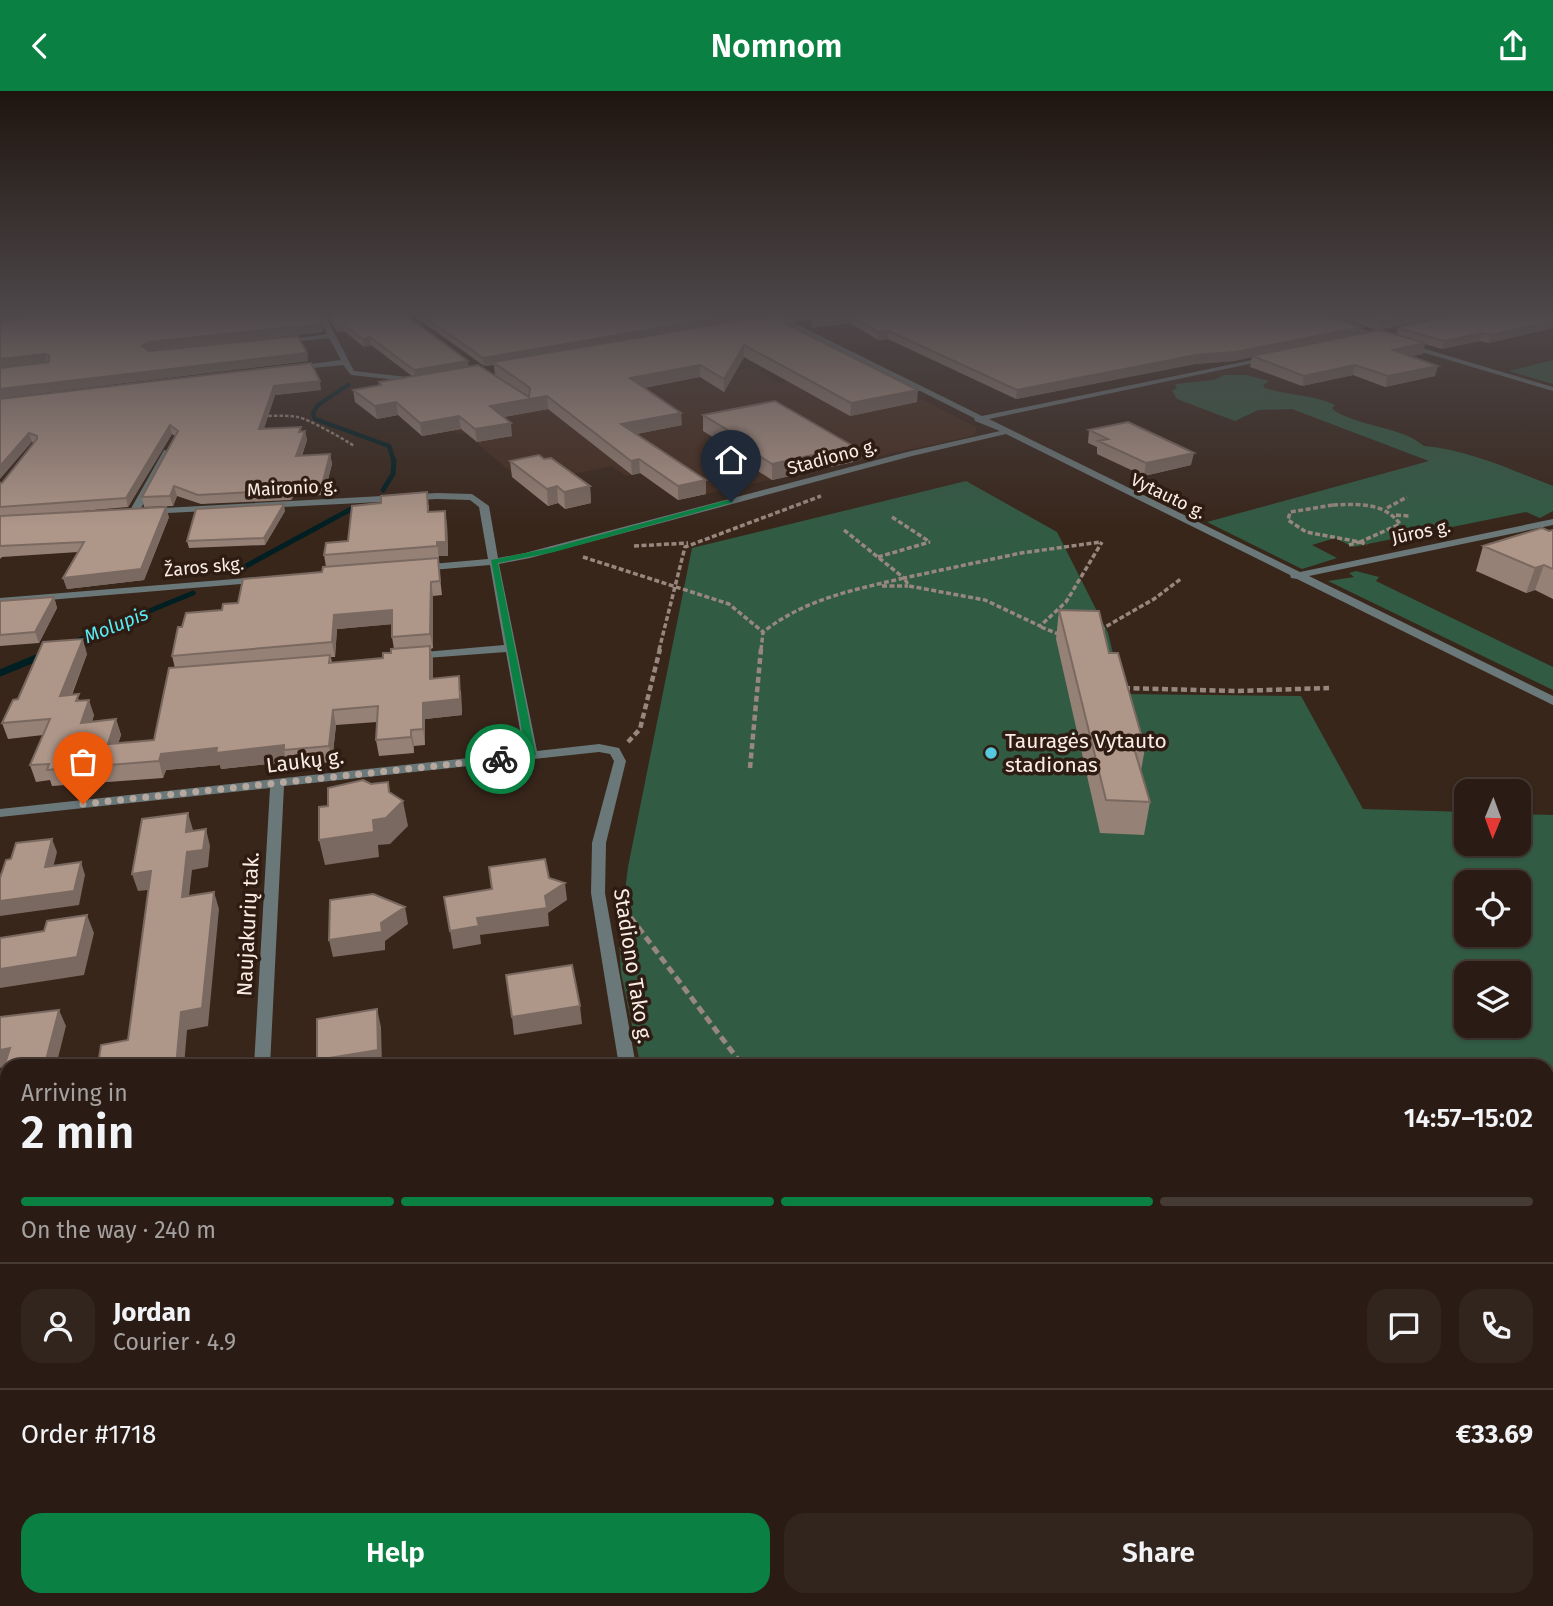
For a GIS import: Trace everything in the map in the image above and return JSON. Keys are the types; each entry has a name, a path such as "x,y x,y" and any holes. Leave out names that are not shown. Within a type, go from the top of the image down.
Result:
{"street":[{"path":"394,387 401,386"},
{"name":"Vytauto g.","path":"912,386 1553,701"},
{"path":"978,419 1136,386"},
{"name":"Stadiono g.","path":"494,562 551,550 910,454 1005,432"},
{"path":"134,512 174,439"},
{"name":"Maironio g.","path":"120,513 472,497 484,506 494,562"},
{"name":"Jūros g.","path":"1296,576 1553,522"},
{"path":"411,569 494,562 531,755"},
{"name":"Žaros skg.","path":"0,601 274,579"},
{"path":"404,657 512,647"},
{"name":"Laukų g.","path":"0,813 599,748 615,751"},
{"name":"Stadiono Tako g.","path":"615,751 620,761 599,843 598,893 627,1059"},
{"name":"Naujakurių tak.","path":"262,1059 277,785"}],"path":[{"path":"263,416 301,417 312,425 343,437 354,446"},
{"path":"615,751 633,738 640,729 685,547 689,543 826,494"},
{"path":"1361,541 1309,534 1296,529 1288,520 1290,512 1326,505 1387,508 1407,497"},
{"path":"1349,545 1394,529 1400,524 1387,508"},
{"path":"1395,515 1409,516"},
{"path":"877,557 930,541 892,517"},
{"path":"844,530 904,578 909,586"},
{"path":"750,768 763,632 778,619 809,601 1021,553 1102,542 1074,590 1048,623 1040,627"},
{"path":"551,550 621,568 675,587 684,586 708,599 730,604 749,624 763,632"},
{"path":"1092,635 1154,599 1168,586 1182,579"},
{"path":"870,587 942,589 985,600 1058,635 1069,635"},
{"path":"1118,684 1126,689 1237,691 1329,688"},
{"path":"598,893 632,919 738,1059"}],"shaded area":[{"path":"655,386 895,386 976,427 976,432 972,436 678,500 640,473 626,476 612,466 525,484 465,433 459,434 444,424"}],"green space":[{"path":"1176,386 1263,386 1326,401 1335,405 1332,408 1346,417 1404,434 1424,446 1474,456 1553,486 1553,511 1540,518 1526,512 1353,547 1335,538 1312,545 1337,558 1302,569 1207,522 1429,461 1292,409 1258,410 1235,421 1177,399 1172,391 1177,388"},
{"name":"Tauragės Vytauto stadionas","path":"966,481 1057,532 1108,633 1123,694 1301,696 1363,809 1454,812 1454,856 1531,856 1531,814 1553,815 1553,1059 636,1059 639,1058 621,973 619,939 628,867 692,548"},
{"path":"1356,571 1379,577 1376,581 1553,667 1553,690 1328,581 1354,577 1349,573"}],"building":[{"path":"0,386 28,386 0,389"},
{"path":"115,386 277,386 274,386 259,429 301,427 299,432 305,431 296,456 330,454 322,485 292,487 289,490 198,495 174,486 170,496 142,497 178,431 170,425 126,498 0,507 0,483 37,436 29,433 0,466 0,399"},
{"path":"377,386 511,386 529,397 530,388 527,386 641,386 681,413 621,424 706,480 678,486 639,459 631,461 547,396 490,406 511,423 475,429 459,416 420,423 396,402 375,406 353,390"},
{"path":"819,386 909,386 918,390 851,403"},
{"path":"1008,386 1039,386 1017,390"},
{"path":"775,401 853,446 772,464 747,448 754,446 703,415"},
{"path":"1128,422 1194,453 1146,463 1098,441 1108,439 1089,430"},
{"path":"539,455 544,459 551,458 590,486 564,492 557,486 547,489 510,461"},
{"path":"427,492 428,512 445,511 446,542 437,542 437,546 324,555 326,543 348,541 352,506 381,503 381,496"},
{"path":"284,504 264,538 187,541 196,509"},
{"path":"166,507 141,569 63,578 84,542 0,546 0,516"},
{"path":"1542,528 1553,530 1553,569 1544,565 1535,568 1483,546"},
{"path":"438,558 440,581 431,582 430,634 392,637 392,610 334,615 332,642 172,656 178,627 182,627 186,613 222,610 223,604 238,603 243,579 322,572 323,567"},
{"path":"54,597 35,632 0,635 0,601"},
{"path":"1059,610 1099,611 1109,653 1118,653 1145,748 1134,748 1150,802 1106,800"},
{"path":"83,639 60,696 79,694 76,701 89,700 81,723 116,719 108,744 154,740 169,668 330,655 329,663 383,658 383,653 391,653 391,649 430,646 430,679 459,676 460,699 423,703 423,729 411,730 411,737 376,740 378,706 333,710 329,746 284,750 284,745 216,753 217,748 161,754 159,761 47,770 49,764 30,765 50,719 2,723 13,700 18,699 43,642"},
{"path":"363,780 371,784 388,782 389,792 403,801 386,818 373,820 374,832 319,840 319,807 328,806 328,788"},
{"path":"188,813 186,832 206,829 203,850 187,852 182,897 214,892 202,1008 181,1012 177,1059 99,1059 101,1045 128,1040 151,871 132,874 142,819"},
{"path":"52,839 45,867 81,862 74,891 0,901 0,878 6,860 11,859 16,843"},
{"path":"545,859 549,878 565,883 545,896 547,908 477,918 479,926 450,931 444,897 492,889 489,867"},
{"path":"373,894 405,907 381,923 382,932 329,940 330,900"},
{"path":"87,915 77,957 0,969 0,938 44,931 47,921"},
{"path":"572,965 580,1006 512,1017 506,975"},
{"path":"377,1009 378,1050 317,1059 317,1019"},
{"path":"59,1010 46,1059 7,1059 10,1048 0,1050 0,1017"}],"waterway":[{"name":"Molupis","path":"347,386 318,405 313,413 315,419 389,446 394,462"},
{"name":"Molupis","path":"383,490 393,474 394,462"},
{"name":"Molupis","path":"233,573 353,508"},
{"name":"Molupis","path":"74,642 193,593"},
{"name":"Molupis","path":"0,673 46,654"}],"way so far":[{"path":"83,804 500,759"}],"place":[{"name":"Tauragės Vytauto stadionas","path":"991,753"}],"route":[{"path":"500,759 531,755 494,562 551,550 731,502"}]}
